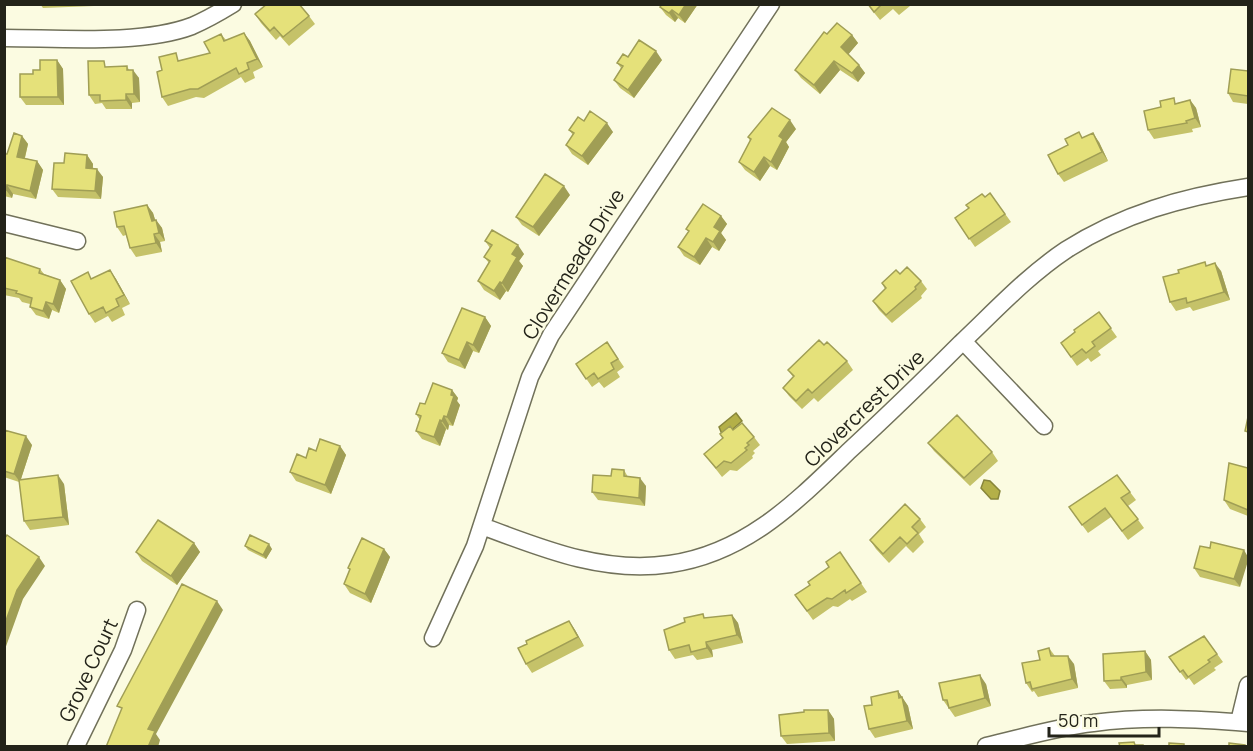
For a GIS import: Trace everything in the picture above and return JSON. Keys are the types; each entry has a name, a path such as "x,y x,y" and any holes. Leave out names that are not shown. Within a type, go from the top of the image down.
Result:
{"street":[{"path":"4,39 121,37 162,33 191,26 232,4"},
{"name":"Clovermeade Drive","path":"433,638 482,526 530,377 550,335 771,4"},
{"name":"Clovercrest Drive","path":"482,526 568,557 618,566 670,564 735,545 757,532 802,496 1027,280 1066,250 1107,226 1164,204 1248,187"},
{"path":"4,223 77,241"},
{"path":"963,341 1044,426"},
{"name":"Grove Court","path":"76,747 123,650 137,610"},
{"path":"986,747 1051,730 1102,722 1170,718 1244,723 1248,685"}],"shaded area":[{"path":"736,413 742,421 726,435 722,434 719,427"},
{"path":"984,480 990,481 1000,491 998,499 991,499 981,488"}],"building":[{"path":"267,4 299,4 309,16 283,37 274,27 270,31 255,14"},
{"path":"662,4 686,4 679,15 672,10 669,13 660,7"},
{"path":"868,4 882,4 874,12"},
{"path":"837,23 852,35 841,47 859,65 852,73 834,61 814,85 795,70 824,32 827,34"},
{"path":"244,33 257,59 247,63 249,69 239,74 236,68 198,89 162,97 157,72 162,70 159,57 176,53 178,61 210,53 204,42 221,34 224,41"},
{"path":"639,40 656,51 628,90 614,80 623,66 617,63 623,54 628,57"},
{"path":"40,60 57,60 58,97 20,97 20,74 33,74 33,70 40,70"},
{"path":"88,61 104,61 105,67 127,66 127,70 133,70 134,94 126,94 126,100 100,101 100,95 89,95"},
{"path":"1231,69 1248,71 1248,96 1228,93"},
{"path":"1174,98 1175,104 1190,100 1195,118 1186,121 1187,123 1148,130 1144,111 1161,107 1160,101"},
{"path":"772,108 790,120 779,136 783,139 771,162 764,157 754,172 739,162 751,139 748,137"},
{"path":"590,111 607,123 582,156 566,145 574,133 569,130 578,117 584,121"},
{"path":"1079,132 1082,138 1093,133 1102,152 1058,174 1048,155 1068,145 1065,139"},
{"path":"14,133 22,136 17,157 37,161 30,191 7,185 6,190 4,189 4,154 7,154"},
{"path":"65,153 87,155 86,168 97,169 95,191 52,189 54,163 64,163"},
{"path":"545,174 564,186 533,227 516,217"},
{"path":"990,193 1005,214 969,239 955,218 969,208 966,205 982,194 985,197"},
{"path":"703,204 721,216 714,227 720,231 713,242 706,238 694,257 678,247 689,231 686,229"},
{"path":"147,205 152,221 156,220 159,233 154,234 156,243 130,248 124,226 117,227 114,212"},
{"path":"492,230 518,245 512,254 517,257 502,283 500,282 494,291 478,281 490,261 484,257 492,245 485,241"},
{"path":"4,257 40,269 39,273 60,280 53,304 46,302 43,311 30,307 32,298 4,288"},
{"path":"1205,262 1206,266 1215,263 1224,292 1187,303 1186,298 1170,302 1163,277"},
{"path":"907,267 921,281 915,287 916,289 886,315 873,301 886,288 882,283 896,270 900,274"},
{"path":"110,270 124,295 116,299 119,306 106,313 103,307 89,314 71,281 88,272 91,279"},
{"path":"462,308 485,317 473,345 467,342 459,360 442,353"},
{"path":"1099,312 1111,328 1092,342 1095,346 1086,353 1082,349 1071,357 1061,343 1075,332 1074,330"},
{"path":"819,340 824,345 827,342 847,361 812,393 808,389 796,401 783,388 794,376 788,370"},
{"path":"607,342 618,359 611,363 614,369 598,379 594,373 586,379 576,364"},
{"path":"433,383 452,390 451,395 454,396 447,417 444,416 442,421 440,420 434,437 416,431 421,416 416,414 420,403 425,404"},
{"path":"957,415 992,452 964,478 928,443"},
{"path":"742,423 754,437 747,443 749,445 745,448 747,450 731,463 724,461 716,468 704,454 723,438 720,434 730,426 733,430"},
{"path":"4,430 26,436 14,474 4,471"},
{"path":"320,439 340,446 325,485 290,472 297,454 306,458 309,448 316,451"},
{"path":"1229,463 1248,468 1248,510 1224,500"},
{"path":"612,469 624,470 624,476 640,478 639,498 592,492 593,475 611,476"},
{"path":"58,475 63,517 24,521 19,480"},
{"path":"1117,475 1130,492 1121,498 1138,519 1122,531 1105,508 1082,525 1069,507"},
{"path":"905,504 920,519 912,527 918,533 907,544 900,537 883,554 870,540"},
{"path":"158,520 194,543 171,576 136,552"},
{"path":"7,535 39,557 17,590 4,626 4,539"},
{"path":"250,535 269,544 263,555 245,546"},
{"path":"362,538 384,549 365,594 344,584 350,569 348,568"},
{"path":"1211,542 1244,550 1234,579 1194,568 1200,546 1210,548"},
{"path":"840,552 861,583 846,593 845,590 832,599 827,598 807,611 795,595 810,585 808,582 829,567 826,562"},
{"path":"182,584 217,601 148,729 155,731 148,747 106,747 122,708 117,706"},
{"path":"703,614 704,618 732,615 737,635 706,642 707,648 691,652 689,645 669,650 664,630 685,622 684,618"},
{"path":"569,621 578,637 526,664 518,648 527,644 526,641"},
{"path":"1204,636 1217,654 1208,660 1210,662 1188,677 1183,670 1180,672 1169,657"},
{"path":"1049,648 1051,656 1068,656 1072,679 1032,689 1030,682 1026,683 1022,663 1040,660 1038,651"},
{"path":"1145,651 1146,672 1121,677 1121,680 1104,681 1103,654"},
{"path":"980,675 985,698 949,708 947,700 943,700 939,683"},
{"path":"898,691 899,698 902,697 907,721 869,729 864,706 872,705 871,697"},
{"path":"804,710 828,710 829,733 781,736 779,715 804,712"},
{"path":"1134,742 1135,745 1143,745 1143,747 1120,747 1119,743"},
{"path":"1169,743 1184,744 1184,747 1169,747"},
{"path":"1229,743 1245,745 1245,747 1229,747"}]}
